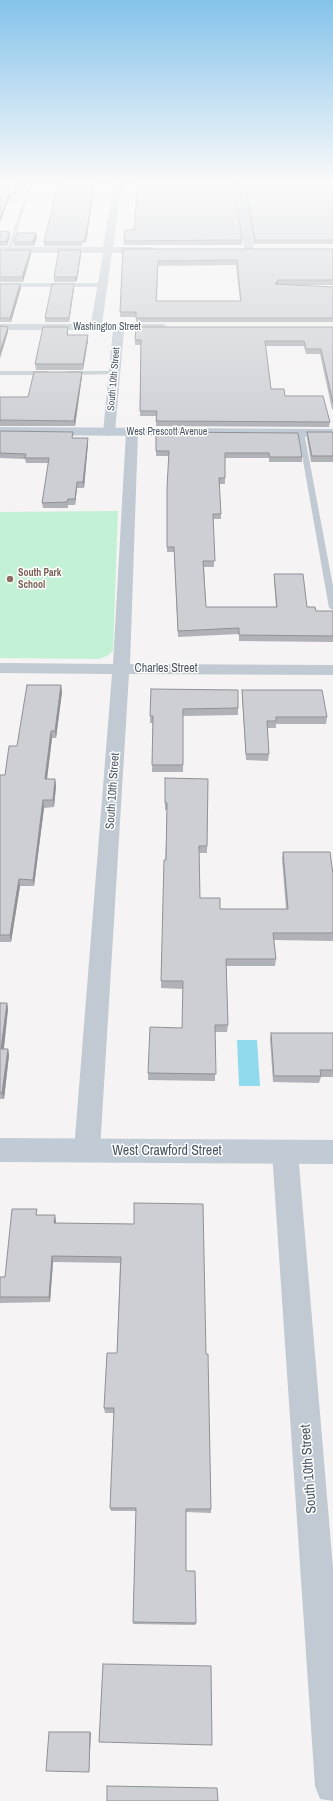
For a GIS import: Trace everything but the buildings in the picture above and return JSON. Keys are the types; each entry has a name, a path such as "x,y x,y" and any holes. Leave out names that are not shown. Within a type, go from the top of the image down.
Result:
{"street":[{"path":"96,327 106,266"},
{"name":"Washington Street","path":"0,327 174,327"},
{"name":"South 10th Street","path":"109,432 119,327"},
{"name":"West Prescott Avenue","path":"0,431 333,433"},
{"name":"South 10th Street","path":"87,1150 121,669 132,432"},
{"name":"Charles Street","path":"0,668 333,670"},
{"name":"West Crawford Street","path":"0,1150 333,1152"},
{"name":"South 10th Street","path":"285,1152 333,1786"}],"lane":[{"path":"0,285 103,285"},
{"path":"0,373 54,373"},
{"path":"61,373 115,373"},
{"path":"301,432 333,608"}],"green space":[{"path":"118,511 113,651 107,656 99,659 0,658 0,512"}],"water":[{"path":"237,1040 257,1040 260,1086 239,1086"}],"place":[{"name":"South Park School","path":"10,579"}]}
